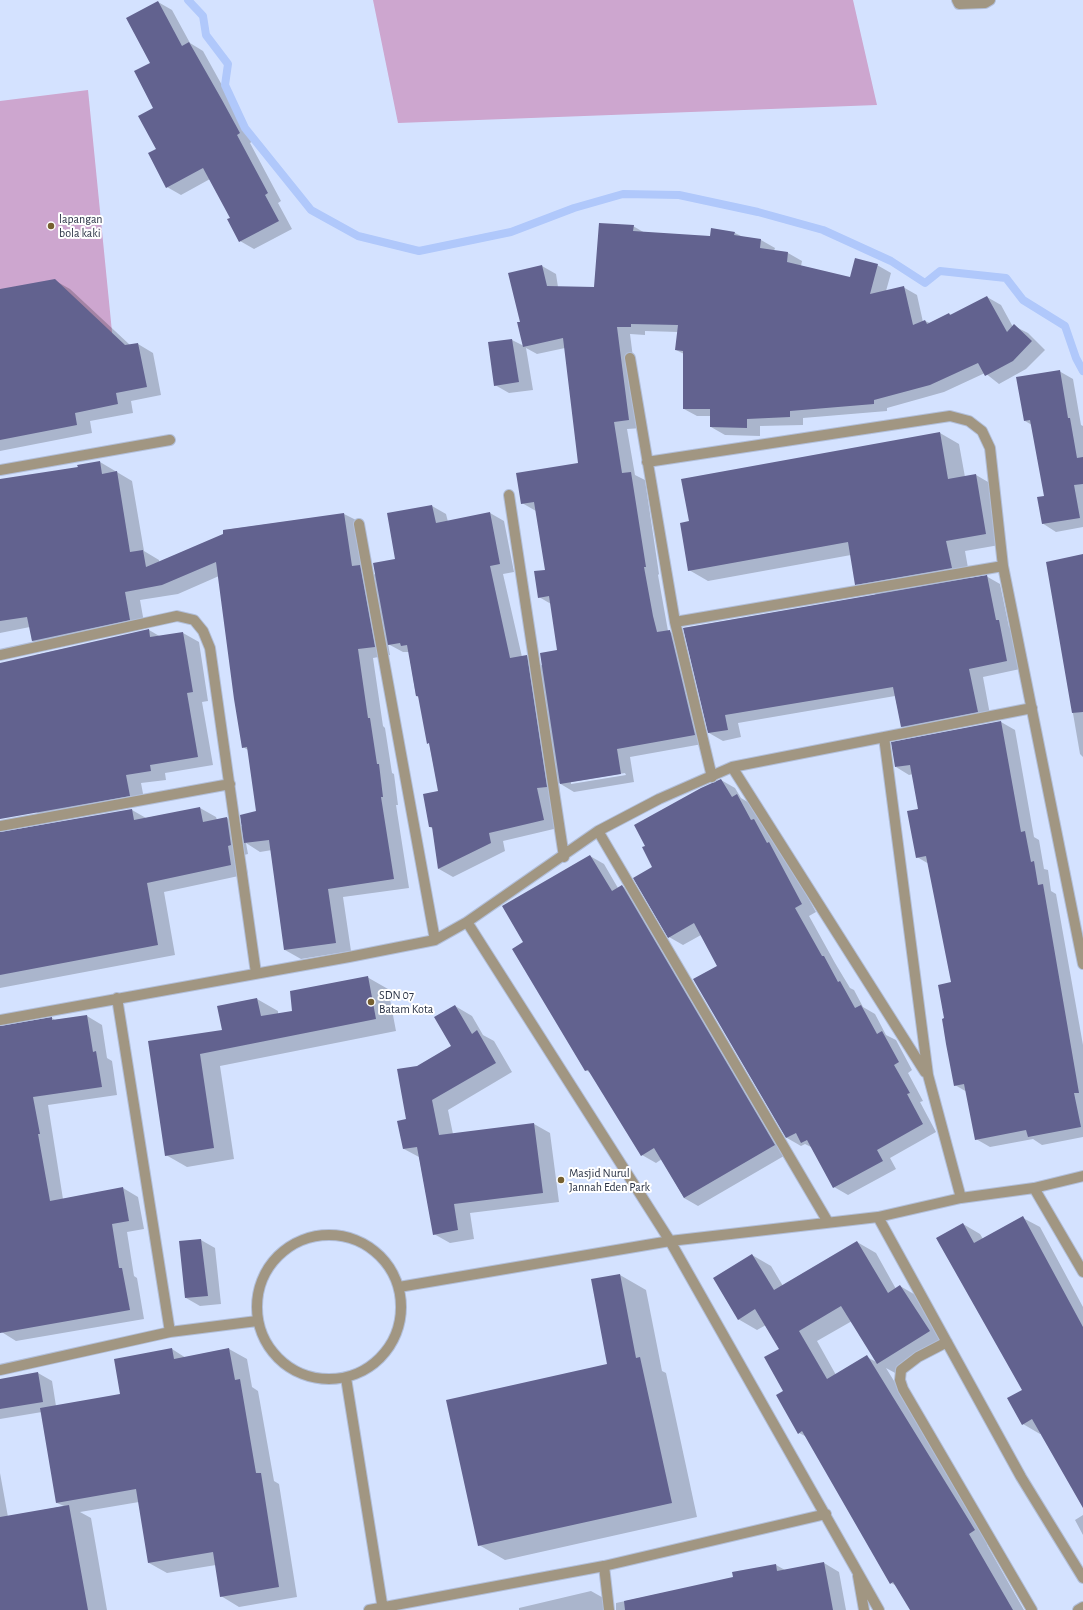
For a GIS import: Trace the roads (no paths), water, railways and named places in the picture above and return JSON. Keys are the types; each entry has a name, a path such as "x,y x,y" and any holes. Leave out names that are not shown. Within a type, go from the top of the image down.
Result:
{"street":[{"path":"958,0 958,4 985,2 990,0"},
{"path":"630,358 675,622 712,777"},
{"path":"647,462 950,416 969,421 982,431 990,448 1002,566 1083,964"},
{"path":"0,470 170,440"},
{"path":"509,495 564,856"},
{"path":"358,524 435,940"},
{"path":"675,622 1002,566"},
{"path":"0,655 177,616 194,620 203,631 210,648 256,973"},
{"path":"0,1020 435,940 467,922 598,831 659,799 732,767 1032,708"},
{"path":"884,737 928,1075 961,1198"},
{"path":"732,767 928,1075"},
{"path":"0,826 230,784"},
{"path":"598,831 828,1222"},
{"path":"467,922 670,1241 857,1568 879,1610"},
{"path":"117,998 170,1332"},
{"path":"400,1287 670,1241 878,1217 961,1198 1034,1188 1083,1176"},
{"path":"1034,1188 1083,1272"},
{"path":"878,1217 1021,1477 1083,1578"},
{"path":"325,1234 349,1237 371,1247 389,1265 400,1287 403,1310 397,1333 385,1354 367,1369 346,1378 322,1380 300,1374 280,1362 265,1343 257,1321 257,1297 265,1273 280,1254 301,1240 325,1234"},
{"path":"0,1370 170,1332 257,1321"},
{"path":"947,1342 912,1361 901,1370 900,1380 903,1389 1032,1610"},
{"path":"346,1378 383,1608"},
{"path":"369,1610 604,1566 826,1514"},
{"path":"604,1566 609,1610"},
{"path":"857,1568 864,1610"},
{"path":"1078,1610 1083,1607"}],"waterway":[{"path":"188,0 203,16 206,35 228,64 225,85 245,128 311,210 358,236 419,251 511,232 574,208 623,194 679,195 758,212 823,230 891,261 925,283 940,271 1006,278 1023,300 1065,326 1076,358 1083,371"}],"place":[{"name":"lapangan bola kaki","path":"51,226"},
{"name":"SDN 07 Batam Kota","path":"371,1002"},
{"name":"Masjid Nurul Jannah Eden Park","path":"561,1180"}]}
